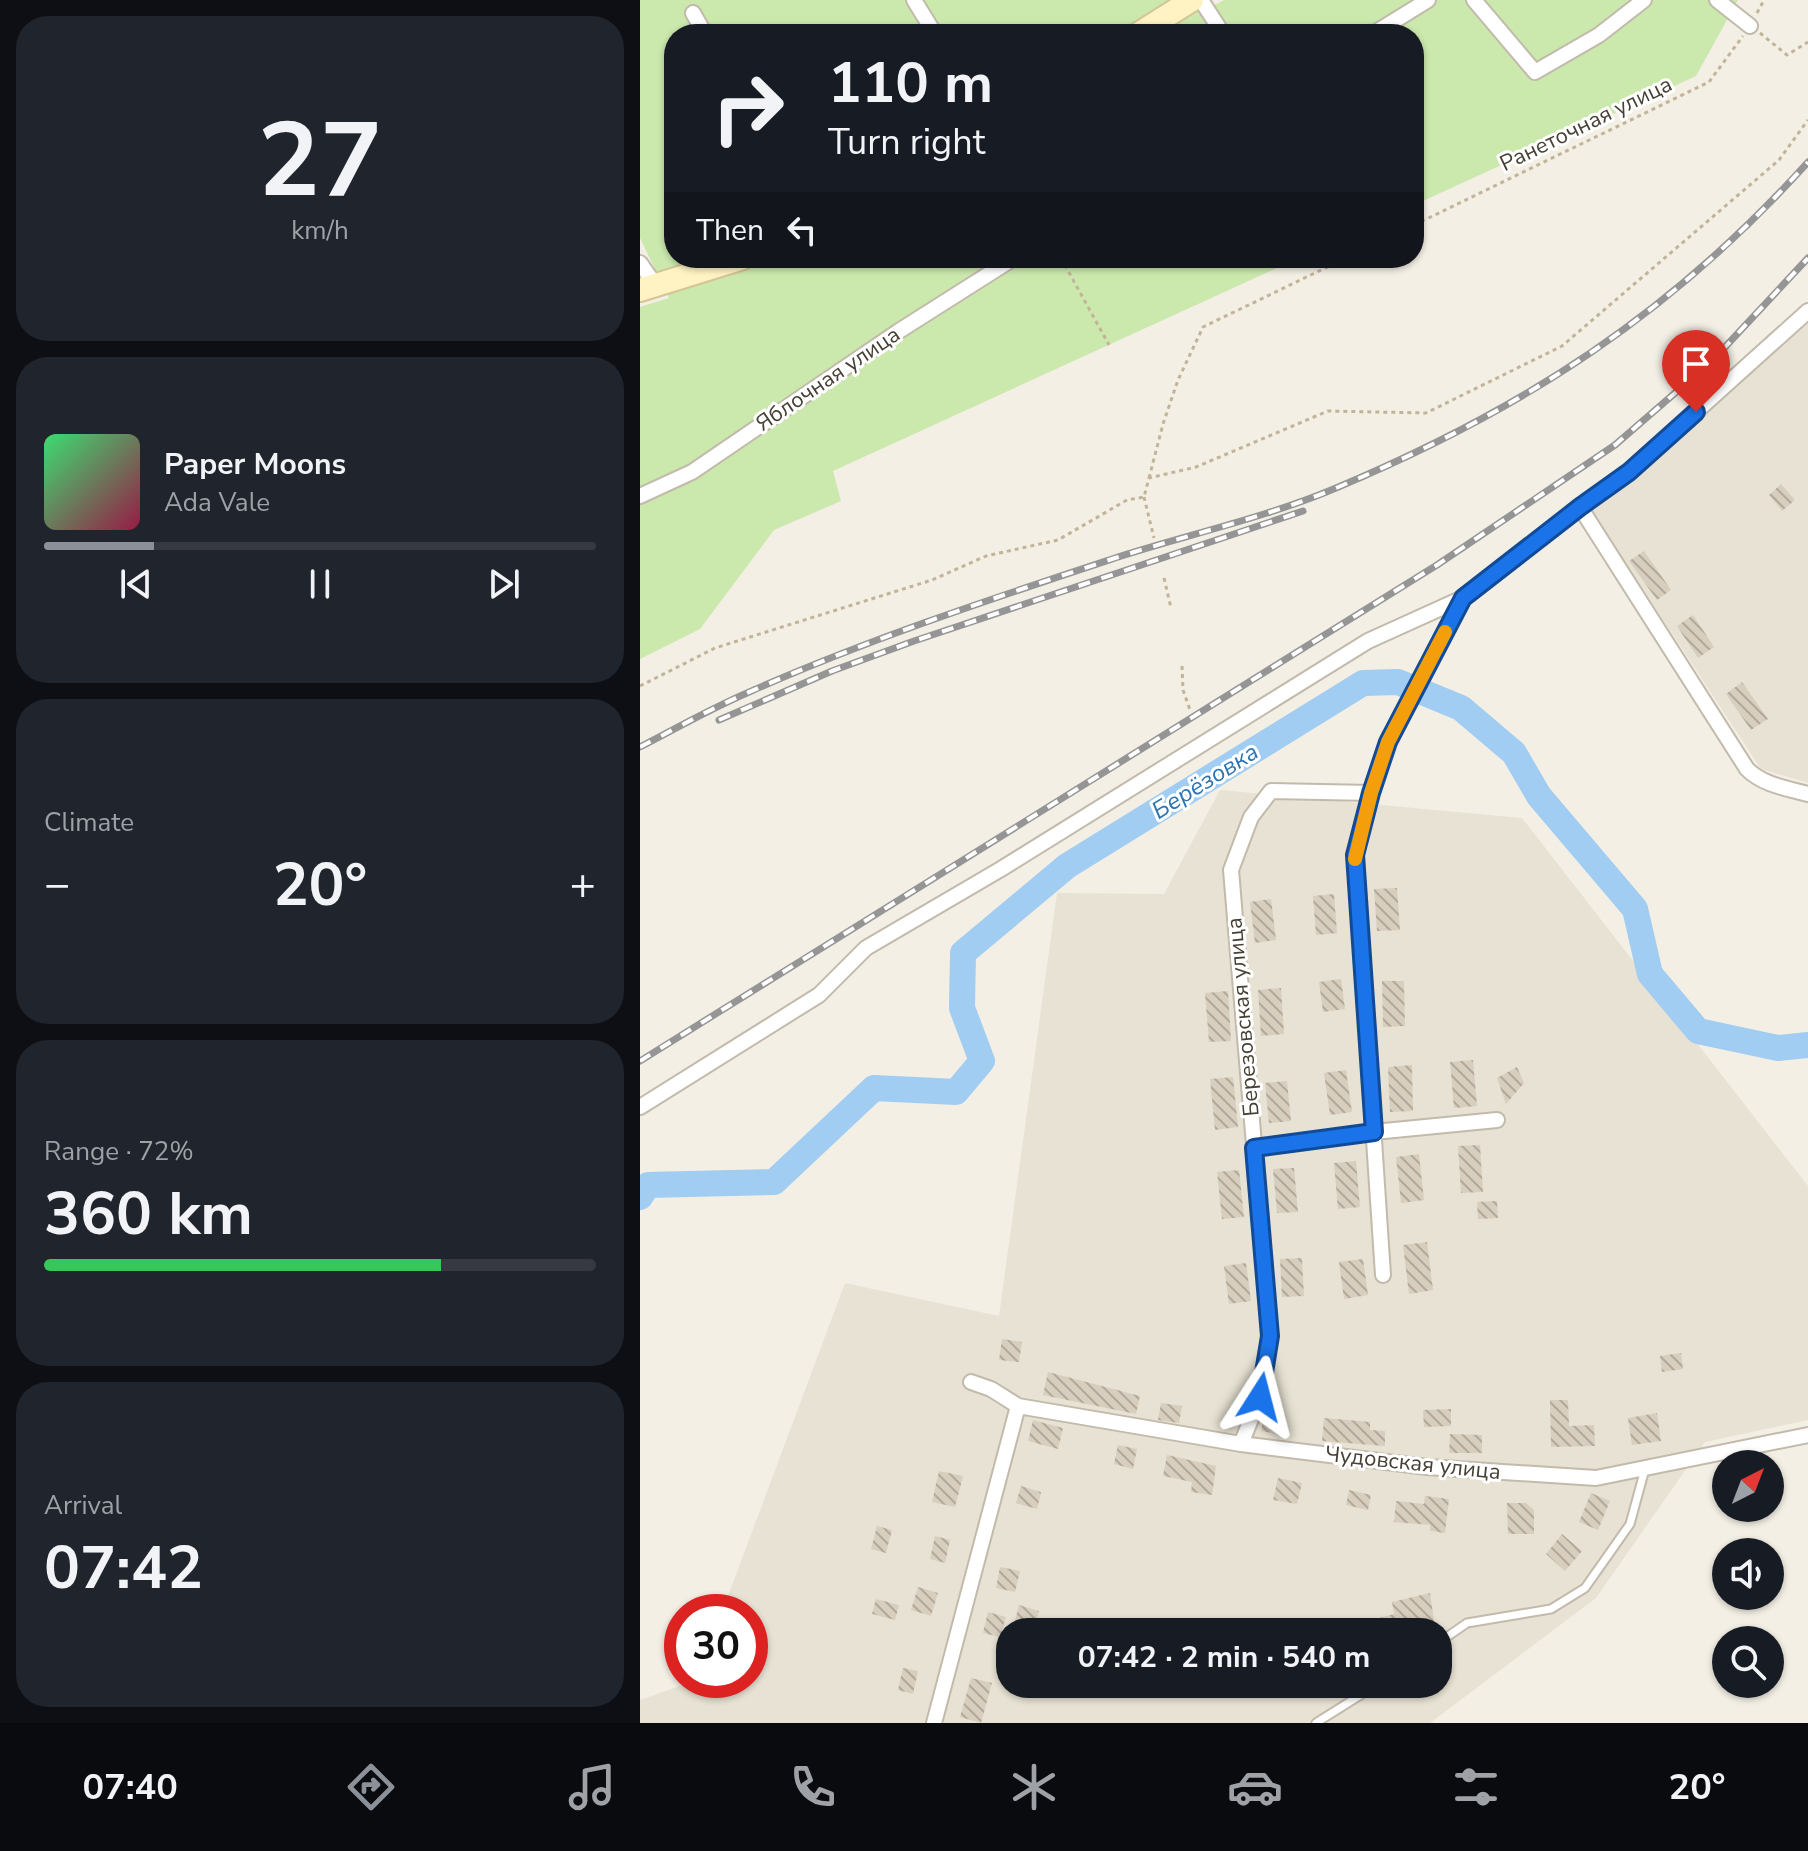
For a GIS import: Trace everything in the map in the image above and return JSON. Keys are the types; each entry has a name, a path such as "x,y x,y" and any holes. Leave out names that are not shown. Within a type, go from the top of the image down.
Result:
{"street":[{"path":"914,0 929,24"},
{"path":"1154,24 1192,0"},
{"path":"1201,0 1217,24"},
{"path":"1389,24 1428,0"},
{"path":"1474,0 1535,72 1599,35 1644,0"},
{"path":"1717,0 1750,26"},
{"path":"693,13 699,24"},
{"path":"640,263 648,288 711,268"},
{"name":"Яблочная улица","path":"640,496 692,472 861,356 998,268"},
{"path":"640,1107 819,995 866,948 1001,869 1368,641 1463,598 1629,472 1808,311"},
{"path":"1580,507 1747,769 1768,783 1808,794"},
{"path":"1383,1275 1355,855 1388,742 1463,598"},
{"name":"Березовская улица","path":"1241,1444 1260,1397 1270,1336 1231,870 1251,817 1271,791 1371,793"},
{"path":"1254,1148 1497,1120"},
{"name":"Чудовская улица","path":"971,1382 991,1389 1018,1406 1241,1444 1427,1467 1596,1478 1808,1435"},
{"path":"934,1723 1018,1406"}],"lane":[{"path":"1452,1633 1467,1623 1551,1609 1585,1588 1630,1524 1645,1469"},
{"path":"1316,1723 1356,1698"}],"path":[{"path":"1750,26 1787,55 1808,42"},
{"name":"Ранеточная улица","path":"1424,220 1709,82 1750,26"},
{"path":"1149,478 1196,467 1328,411 1426,413 1562,346 1779,160 1808,120"},
{"path":"1067,268 1109,345"},
{"path":"1154,538 1144,497 1178,380 1203,327 1325,268"},
{"path":"640,686 715,648 932,580 986,556 1058,540 1127,500 1144,497"},
{"path":"1164,578 1171,608"},
{"path":"1182,666 1183,690 1190,710"}],"shaded area":[{"path":"1808,306 1808,783 1761,769 1591,510"},
{"path":"1220,790 1522,818 1808,1186 1808,1420 1705,1442 1596,1598 1430,1723 640,1723 640,1700 664,1692 664,1698 768,1698 768,1594 729,1594 845,1283 999,1316 1057,893 1164,894"}],"green space":[{"path":"640,0 1212,0 1215,5 1224,0 1738,0 1696,76 1424,200 1424,24 664,24 664,268 1277,268 833,471 841,501 774,530 700,629 640,659 640,307 669,298 640,238"}],"building":[{"path":"1781,484 1795,500 1782,511 1769,495"},
{"path":"1644,551 1671,590 1657,600 1629,561"},
{"path":"1693,615 1714,647 1698,658 1677,626"},
{"path":"1742,682 1768,719 1751,730 1726,694"},
{"path":"1397,888 1400,930 1377,931 1374,889"},
{"path":"1334,894 1337,933 1316,935 1313,896"},
{"path":"1271,899 1276,940 1255,943 1250,902"},
{"path":"1341,979 1345,1009 1323,1012 1319,982"},
{"path":"1382,981 1404,981 1405,1026 1383,1027"},
{"path":"1281,988 1284,1034 1261,1036 1258,990"},
{"path":"1228,991 1231,1041 1209,1042 1205,993"},
{"path":"1473,1060 1477,1106 1454,1108 1450,1062"},
{"path":"1412,1065 1413,1111 1390,1112 1388,1067"},
{"path":"1517,1067 1524,1083 1506,1104 1497,1078"},
{"path":"1346,1070 1352,1112 1330,1115 1324,1073"},
{"path":"1233,1077 1238,1127 1215,1130 1210,1079"},
{"path":"1287,1081 1291,1121 1269,1123 1265,1083"},
{"path":"1480,1145 1483,1192 1461,1193 1458,1146"},
{"path":"1419,1154 1424,1200 1401,1203 1396,1157"},
{"path":"1356,1161 1360,1207 1338,1209 1334,1163"},
{"path":"1294,1168 1298,1212 1277,1213 1273,1169"},
{"path":"1239,1170 1244,1217 1222,1219 1217,1172"},
{"path":"1497,1201 1498,1218 1478,1219 1477,1202"},
{"path":"1427,1242 1433,1290 1409,1294 1403,1245"},
{"path":"1302,1258 1304,1296 1282,1297 1280,1259"},
{"path":"1363,1259 1368,1295 1344,1299 1339,1262"},
{"path":"1246,1263 1251,1301 1229,1304 1224,1266"},
{"path":"1002,1339 1022,1342 1019,1362 999,1360"},
{"path":"1681,1353 1683,1369 1662,1372 1660,1356"},
{"path":"1048,1372 1140,1396 1136,1414 1043,1395"},
{"path":"1550,1400 1568,1400 1569,1426 1594,1425 1595,1446 1551,1447"},
{"path":"1161,1403 1182,1406 1179,1423 1158,1420"},
{"path":"1451,1409 1451,1426 1424,1427 1423,1410"},
{"path":"1265,1411 1286,1415 1283,1435 1261,1431"},
{"path":"1657,1413 1661,1441 1632,1445 1628,1418"},
{"path":"1324,1418 1370,1422 1370,1430 1385,1431 1385,1446 1322,1441"},
{"path":"1033,1420 1063,1428 1058,1449 1028,1441"},
{"path":"1450,1434 1482,1435 1482,1453 1449,1453"},
{"path":"1118,1445 1137,1449 1133,1469 1114,1464"},
{"path":"1167,1455 1216,1466 1212,1495 1191,1492 1192,1482 1163,1476"},
{"path":"939,1471 963,1476 955,1507 932,1502"},
{"path":"1278,1478 1302,1483 1297,1504 1273,1500"},
{"path":"1021,1486 1041,1492 1037,1509 1016,1503"},
{"path":"1349,1490 1371,1495 1368,1510 1346,1505"},
{"path":"1591,1493 1610,1501 1598,1530 1579,1522"},
{"path":"1425,1496 1449,1499 1445,1533 1430,1531 1430,1525 1394,1522 1396,1501 1424,1504"},
{"path":"1507,1503 1526,1503 1534,1510 1534,1534 1508,1534"},
{"path":"877,1526 892,1530 886,1553 871,1549"},
{"path":"1562,1534 1582,1551 1565,1571 1546,1554"},
{"path":"935,1536 950,1540 945,1563 930,1559"},
{"path":"1000,1567 1020,1571 1015,1592 996,1588"},
{"path":"918,1587 938,1593 931,1616 911,1610"},
{"path":"1430,1593 1434,1618 1379,1618 1394,1614 1392,1602"},
{"path":"876,1599 899,1605 895,1620 872,1614"},
{"path":"1019,1605 1039,1611 1037,1618 1016,1618"},
{"path":"988,1612 1006,1617 996,1618 996,1636 983,1633"},
{"path":"903,1668 918,1671 913,1694 898,1690"},
{"path":"971,1678 992,1683 981,1723 960,1717"}],"waterway":[{"name":"Берёзовка","path":"640,1197 648,1185 774,1182 874,1088 956,1092 982,1061 962,1008 963,953 1067,866 1363,683 1398,682 1461,708 1514,753 1539,796 1635,909 1650,974 1698,1031 1778,1048 1808,1045"}],"railway":[{"path":"640,747 733,699 837,655 1068,573 1310,498 1405,458 1532,390 1648,311 1703,266 1808,162"},
{"path":"640,1061 1437,565 1615,445 1712,361 1808,258"},
{"path":"719,720 832,671 914,641 1303,511"}],"slow traffic":[{"path":"1355,859 1371,793 1388,742 1445,632"}],"route":[{"path":"1260,1397 1270,1336 1254,1148 1374,1132 1355,855 1388,742 1463,598 1629,472 1696,412"}]}
